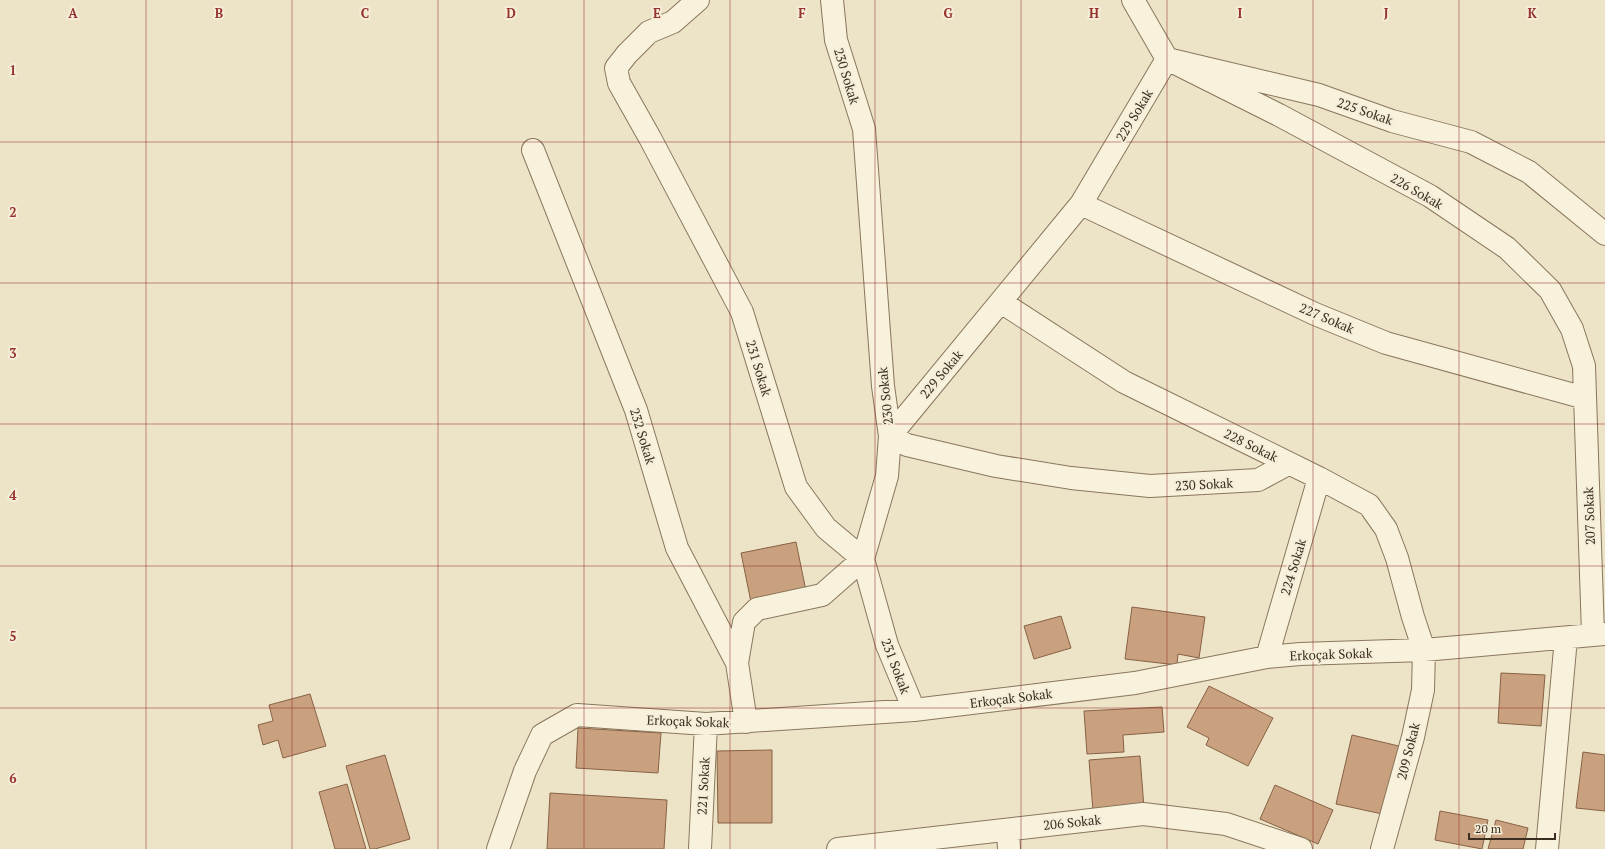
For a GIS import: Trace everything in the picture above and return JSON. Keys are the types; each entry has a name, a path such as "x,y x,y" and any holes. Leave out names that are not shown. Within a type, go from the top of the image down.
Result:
{"street":[{"name":"231 Sokak","path":"698,0 673,22 649,32 627,54 616,68 619,83 654,145 742,312 796,487 826,528 863,559 886,645 914,710"},
{"name":"230 Sokak","path":"832,0 836,40 864,129 883,386 890,436 907,445 996,466 1071,478 1150,486 1258,480 1288,464"},
{"path":"1133,0 1167,59"},
{"name":"229 Sokak","path":"890,436 1081,204 1167,59"},
{"name":"225 Sokak","path":"1167,59 1319,96 1392,121 1471,142 1530,172 1605,234"},
{"name":"226 Sokak","path":"1167,59 1279,115 1430,196 1507,248 1550,290 1572,329 1584,366 1586,398"},
{"name":"232 Sokak","path":"533,150 636,410 677,548 737,663 746,722"},
{"name":"227 Sokak","path":"1081,204 1315,314 1386,343 1586,398"},
{"name":"228 Sokak","path":"1001,302 1124,382 1319,478 1369,505 1386,529 1397,558 1413,617 1424,650"},
{"name":"207 Sokak","path":"1586,398 1599,634"},
{"path":"737,663 744,622 757,610 822,595 863,559 887,476 890,436"},
{"name":"224 Sokak","path":"1267,657 1319,478"},
{"name":"Erkoçak Sokak","path":"498,849 525,771 542,735 577,715 706,724 914,710 1135,683 1267,657 1300,654 1424,650 1599,634"},
{"path":"1547,849 1566,638"},
{"name":"209 Sokak","path":"1382,849 1413,737 1423,690 1424,650"},
{"name":"221 Sokak","path":"700,849 706,724"},
{"name":"206 Sokak","path":"838,849 1008,839 1143,814 1226,824 1297,848"}],"building":[{"path":"796,542 806,591 751,602 741,553"},
{"path":"1132,607 1205,617 1199,658 1178,654 1177,665 1125,659"},
{"path":"1061,616 1071,648 1034,659 1024,626"},
{"path":"1501,673 1545,675 1541,726 1498,723"},
{"path":"1209,686 1273,718 1248,766 1206,745 1209,738 1187,727"},
{"path":"310,694 326,746 283,758 278,740 263,745 258,725 273,721 269,705"},
{"path":"1162,707 1164,732 1123,735 1124,752 1087,754 1084,711"},
{"path":"578,728 661,733 658,773 576,768"},
{"path":"1352,735 1403,747 1387,815 1336,804"},
{"path":"772,750 772,823 718,823 717,751"},
{"path":"1583,752 1605,755 1605,811 1576,808"},
{"path":"385,755 410,839 375,849 370,849 346,766"},
{"path":"1140,756 1144,808 1093,811 1089,760"},
{"path":"347,784 366,849 335,849 319,792"},
{"path":"1275,785 1333,810 1318,844 1260,819"},
{"path":"550,793 667,800 664,849 547,849"},
{"path":"1440,811 1488,820 1482,849 1435,840"},
{"path":"1496,820 1528,828 1523,849 1488,849"}]}
